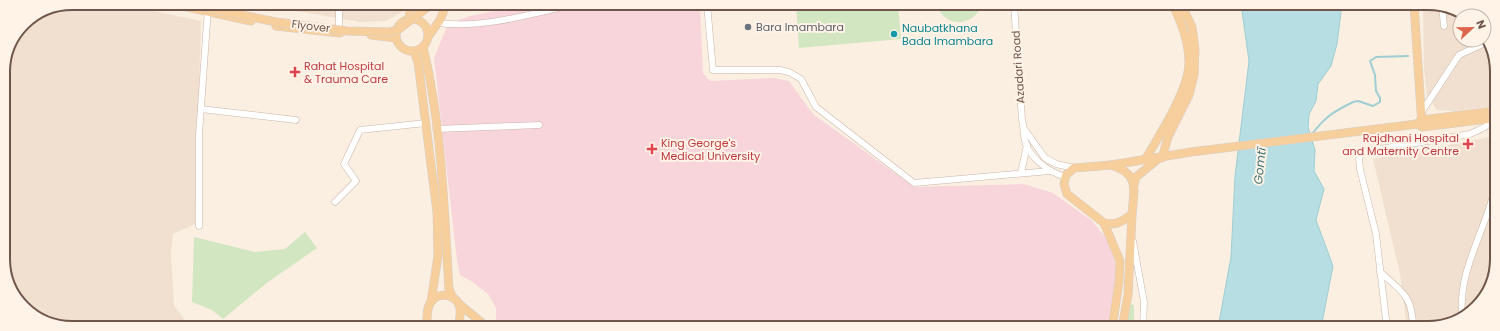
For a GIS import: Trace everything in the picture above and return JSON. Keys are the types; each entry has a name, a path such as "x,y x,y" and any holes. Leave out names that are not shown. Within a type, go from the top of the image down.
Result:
{"main road":[{"name":"Flyover","path":"217,10 276,22 347,31 390,32 399,29 424,10"},
{"path":"225,10 339,30 396,38 403,48 414,51 423,47 438,23 444,10"},
{"path":"339,30 390,29 399,26 409,19 410,10"},
{"path":"1146,160 1164,128 1187,78 1189,63 1184,35 1174,10"},
{"path":"1123,321 1128,296 1132,214 1136,177 1161,158 1168,137 1189,95 1194,76 1195,49 1192,27 1184,10"},
{"path":"1414,10 1420,121"},
{"path":"409,19 421,22 426,27 428,38"},
{"path":"396,38 399,26"},
{"path":"423,47 430,76 442,182 449,289 460,308 459,321"},
{"path":"414,51 418,62 437,212 438,256 428,321"},
{"path":"1113,321 1119,282 1120,261 1104,223 1067,194 1064,189 1066,177 1074,168 1111,165 1191,152 1348,132 1420,121 1490,116"},
{"path":"1111,165 1123,169 1132,177 1134,186"},
{"path":"433,184 442,182"},
{"path":"1104,223 1109,224 1121,222 1132,214"},
{"path":"431,302 442,295 456,300 480,321"}],"street":[{"path":"198,226 201,109 206,10"},
{"path":"339,10 339,30"},
{"path":"438,23 458,26 550,10"},
{"path":"708,10 713,70 780,70 789,72 801,79 816,107 914,183 1050,171"},
{"name":"Azadari Road","path":"1014,10 1022,120 1027,145"},
{"path":"1443,12 1444,26"},
{"path":"1420,121 1459,55 1474,48"},
{"path":"201,109 296,120"},
{"path":"1386,321 1376,234 1360,169 1362,152 1470,134 1485,127 1490,122"},
{"path":"335,202 356,181 344,164 360,130 426,123"},
{"path":"436,129 539,125"},
{"path":"1025,130 1045,158 1056,164 1074,168"},
{"path":"1021,173 1027,145"},
{"path":"1027,145 1040,163 1050,171 1066,177"},
{"path":"1462,311 1462,291 1469,262 1490,216"},
{"path":"1132,234 1144,302 1143,321"},
{"path":"1380,272 1406,294 1413,314 1413,321"}],"shaded area":[{"path":"72,10 148,10 201,21 195,224 173,234 171,253 174,306 187,321 60,320 41,313 34,308 18,290 11,271 10,259 10,68 16,45 23,34 31,25 52,13"},
{"path":"291,10 405,10 386,21 360,22"},
{"name":"King George's Medical University","path":"500,10 700,10 703,73 710,81 774,78 789,81 813,114 914,187 1024,184 1053,193 1091,220 1107,239 1115,262 1115,282 1108,321 496,321 496,308 488,294 471,281 460,275 434,58 448,24 470,16"},
{"path":"1423,10 1440,11 1452,15 1452,48 1485,48 1489,60 1490,72 1490,107 1455,111 1437,110 1427,96 1424,68"},
{"path":"1490,137 1489,271 1482,290 1469,306 1462,311 1444,319 1432,321 1406,321 1400,274 1373,159"}],"green space":[{"path":"796,10 899,10 901,39 799,48"},
{"path":"939,10 979,10 973,17 966,21 959,22 946,18"},
{"path":"305,232 317,248 268,282 223,319 212,310 192,302 194,237 255,252 285,249"},
{"path":"1130,304 1134,305 1134,321 1127,321"}],"water":[{"name":"Gomtī","path":"1242,10 1341,10 1337,44 1331,66 1318,84 1316,101 1309,114 1308,127 1315,150 1314,171 1324,189 1316,220 1333,266 1322,321 1219,321 1231,257 1235,176 1249,61"}],"waterway":[{"path":"1312,134 1330,115 1353,102 1358,101 1373,106 1380,102 1380,98 1376,91 1375,75 1370,61 1376,57 1408,56"}],"place":[{"name":"Bara Imambara","path":"748,27"},
{"name":"Naubatkhana Bada Imambara","path":"894,34"},
{"name":"Rahat Hospital & Trauma Care","path":"295,72"},
{"name":"Rajdhani Hospital and Maternity Centre","path":"1468,144"},
{"name":"King George's Medical University","path":"652,149"}]}
